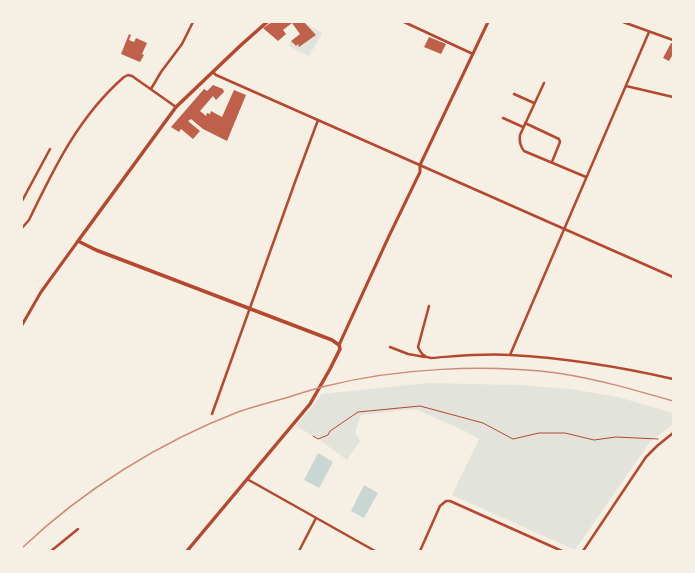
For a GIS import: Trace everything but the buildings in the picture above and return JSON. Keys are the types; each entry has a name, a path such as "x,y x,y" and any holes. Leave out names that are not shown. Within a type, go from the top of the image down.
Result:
{"main road":[{"path":"187,551 310,404 340,349 339,345 332,340 96,250 78,241 176,107 240,45 267,22"}],"street":[{"path":"151,89 161,72 182,44 193,22"},
{"path":"404,22 473,54"},
{"path":"339,345 420,172 420,165 488,22"},
{"path":"623,22 673,40"},
{"path":"510,355 649,32"},
{"path":"213,71 216,75 673,277"},
{"path":"23,229 62,155 82,122 89,112 124,77 128,75 132,76 176,107"},
{"path":"544,83 523,127 520,140 521,147 524,151 586,176"},
{"path":"626,86 673,97"},
{"path":"514,94 534,103"},
{"path":"503,118 523,127"},
{"path":"212,414 318,120"},
{"path":"525,123 559,139 560,142 552,162"},
{"path":"22,201 50,149"},
{"path":"22,325 41,292 78,241"},
{"path":"426,357 422,354 418,347 429,306"},
{"path":"390,347 408,354 431,358 510,355 585,363 673,379"},
{"path":"583,551 646,457 673,433"},
{"path":"247,479 375,551"},
{"path":"420,551 440,506 446,502 452,501 562,551"},
{"path":"299,551 316,518"},
{"path":"52,551 78,529"}],"path":[{"path":"314,436 318,439 328,436 330,431 358,412 420,406 483,423 512,440 539,434 565,433 594,440 616,437 665,439"}],"shaded area":[{"path":"304,22 322,33 309,56 288,46 291,41 295,46 298,44 300,46 316,35"},
{"path":"428,383 518,385 571,389 618,397 673,413 673,424 650,442 575,550 452,495 479,439 463,430 415,409 361,415 355,433 360,441 347,460 318,439 296,426 322,394"},
{"path":"318,453 333,462 319,488 304,480"},
{"path":"364,485 378,493 364,518 351,511"}],"railway":[{"path":"22,548 71,506 97,487 151,453 209,424 238,412 326,386 382,375 441,369 471,368 529,370 587,378 673,401"}]}
